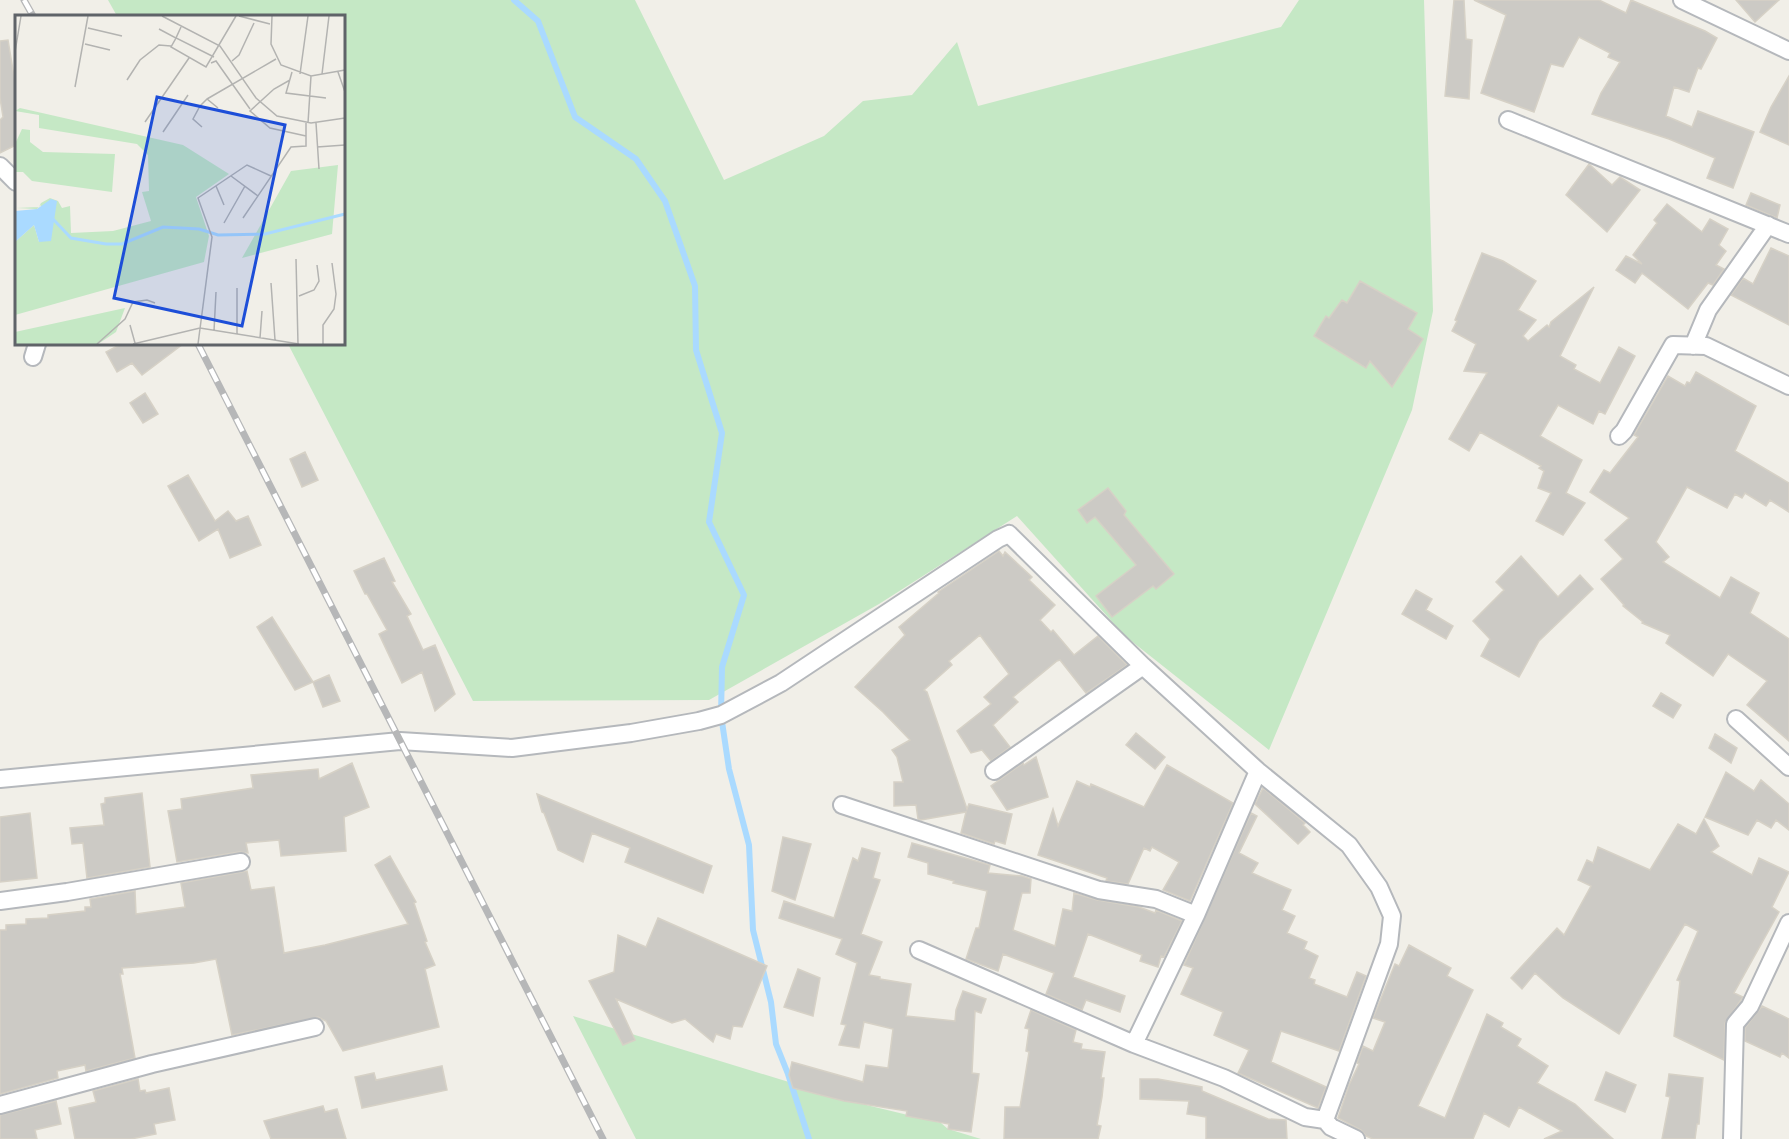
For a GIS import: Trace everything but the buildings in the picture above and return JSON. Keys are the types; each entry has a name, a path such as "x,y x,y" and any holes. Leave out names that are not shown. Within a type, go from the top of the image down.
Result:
{"street":[{"path":"1682,0 1789,51"},
{"path":"1508,120 1789,234"},
{"path":"0,166 15,181"},
{"path":"1694,346 1708,310 1768,225"},
{"path":"1619,436 1673,345 1706,346 1789,386"},
{"path":"0,779 400,741 512,747 632,733 699,721 721,715 781,684 1007,534 1011,535 1143,666 1258,771 1349,845 1379,887 1392,916 1389,944 1325,1120"},
{"path":"994,771 1143,666"},
{"path":"1736,719 1789,767"},
{"path":"1134,1044 1196,915 1258,771"},
{"path":"842,805 1099,890 1156,899 1196,915"},
{"path":"0,901 67,892 240,862"},
{"path":"1732,1139 1735,1024 1750,1006 1789,923"},
{"path":"919,950 1134,1044 1224,1078 1305,1117 1325,1120 1331,1127 1356,1139"},
{"path":"0,1105 152,1064 315,1027"}],"green space":[{"path":"108,0 635,0 724,180 824,136 863,101 912,95 957,42 978,106 1281,27 1299,0 1424,0 1433,311 1412,410 1269,750 1125,636 1017,516 879,604 709,700 473,701 289,345 345,345 345,15 116,15"},
{"path":"573,1016 854,1102 941,1123 948,1129 981,1139 636,1139"}],"waterway":[{"path":"514,0 538,21 575,117 636,159 665,201 695,286 696,350 722,433 709,522 744,595 722,667 721,715 729,769 749,845 753,930 771,1002 776,1044 809,1139"}],"railway":[{"path":"24,0 32,15"},
{"path":"199,345 603,1139"}]}
